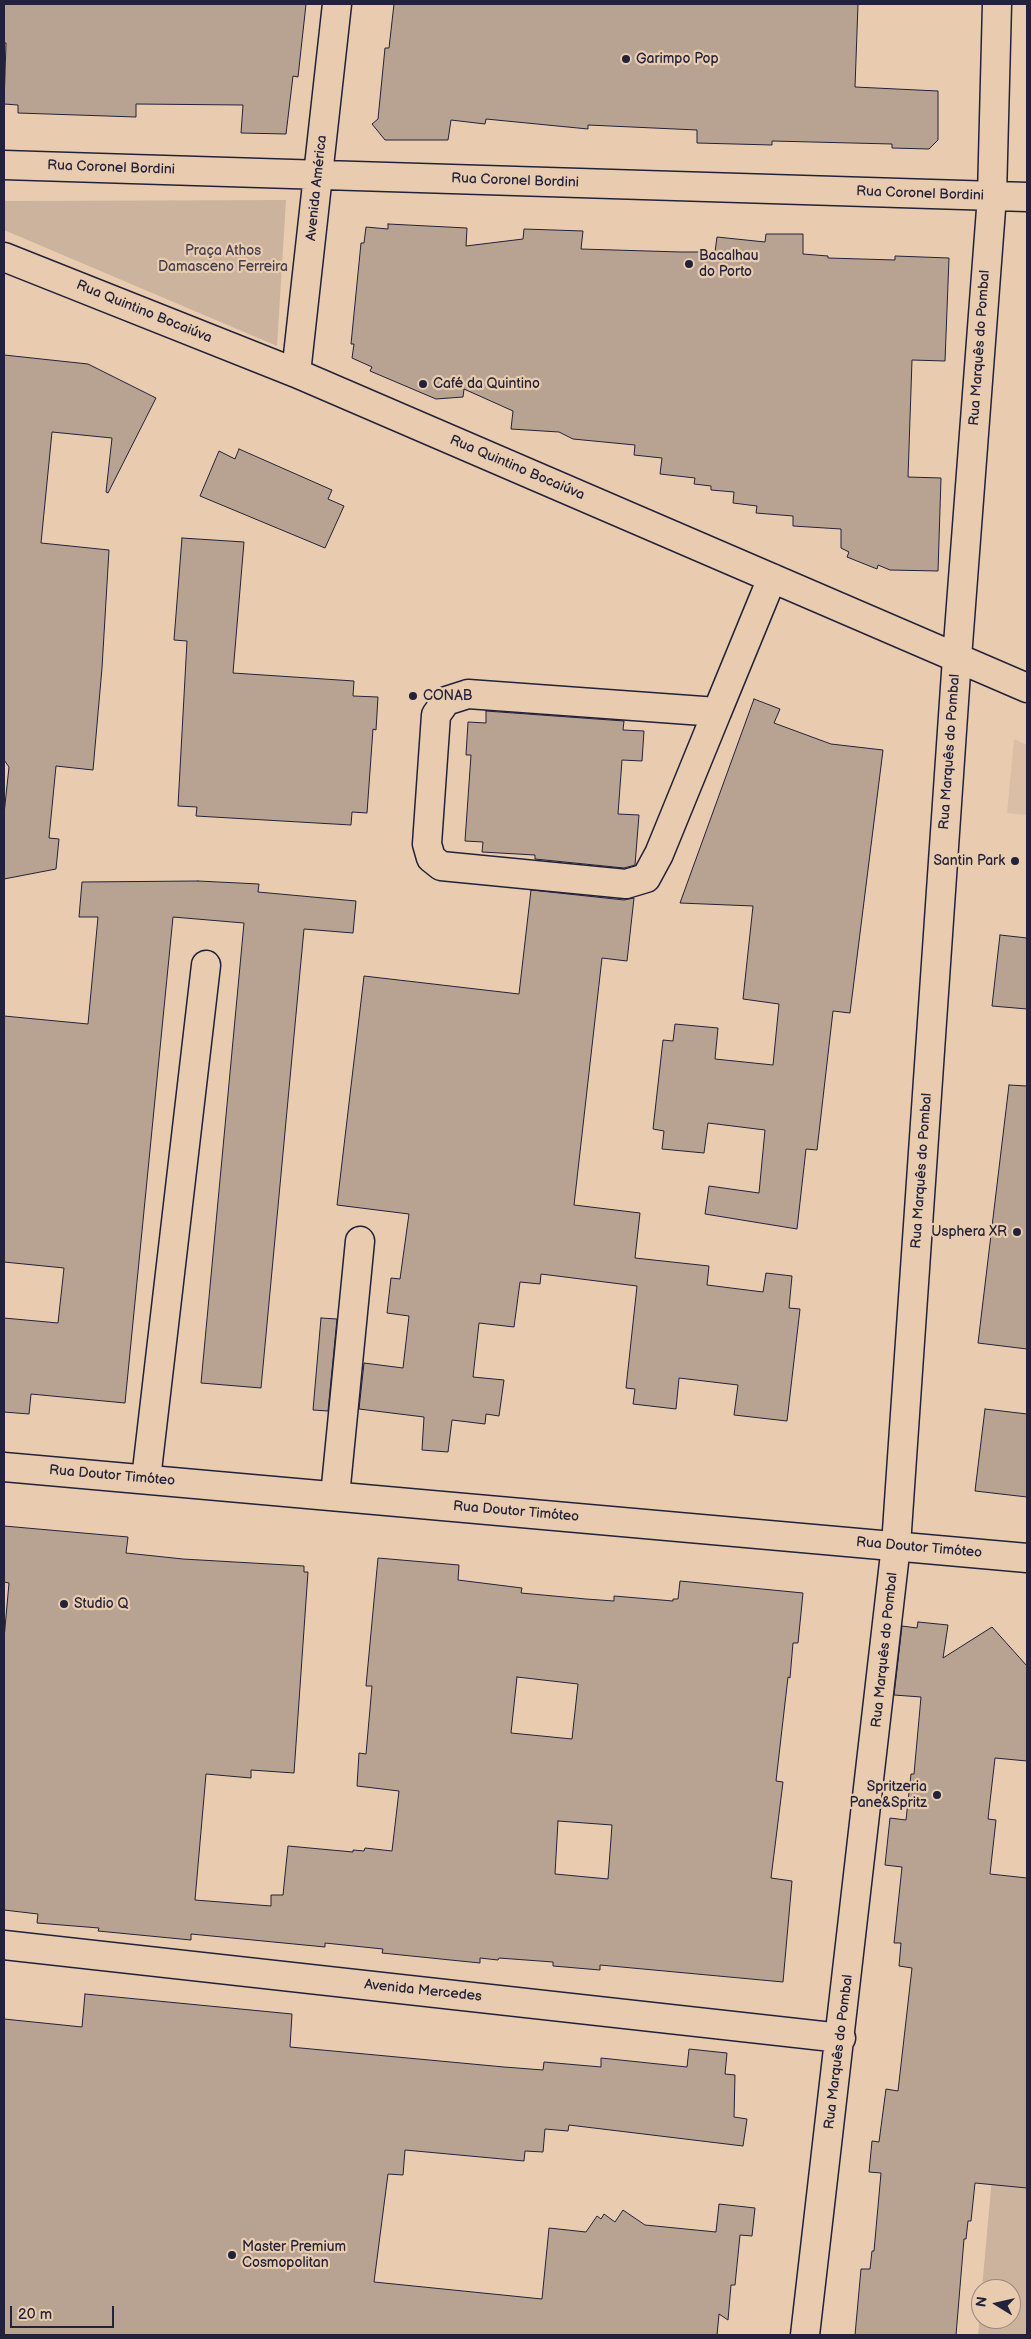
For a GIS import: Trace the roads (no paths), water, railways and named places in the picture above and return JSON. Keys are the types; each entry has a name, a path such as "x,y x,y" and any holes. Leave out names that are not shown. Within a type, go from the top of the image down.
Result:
{"street":[{"name":"Avenida América","path":"296,372 337,4"},
{"name":"Rua Marquês do Pombal","path":"805,2335 841,2038 896,1545 957,658 992,196 996,4"},
{"name":"Rua Coronel Bordini","path":"4,165 1027,197"},
{"name":"Rua Quintino Bocaiúva","path":"4,257 296,372 1027,688"},
{"path":"717,712 468,694 446,701 436,715 427,844 431,858 441,866 626,884 646,878 659,854 772,578"},
{"path":"146,1479 206,965"},
{"path":"335,1496 360,1241"},
{"name":"Rua Doutor Timóteo","path":"4,1467 1027,1558"},
{"name":"Avenida Mercedes","path":"4,1945 841,2038"}],"place":[{"name":"Garimpo Pop","path":"626,59"},
{"name":"Bacalhau do Porto","path":"689,264"},
{"name":"Café da Quintino","path":"423,384"},
{"name":"CONAB","path":"413,696"},
{"name":"Santin Park","path":"1015,861"},
{"name":"Usphera XR","path":"1017,1232"},
{"name":"Studio Q","path":"64,1604"},
{"name":"Spritzeria Pane&Spritz","path":"937,1795"},
{"name":"Master Premium Cosmopolitan","path":"232,2255"}],"park label":[{"name":"Praça Athos Damasceno Ferreira","path":"223,260"}]}
